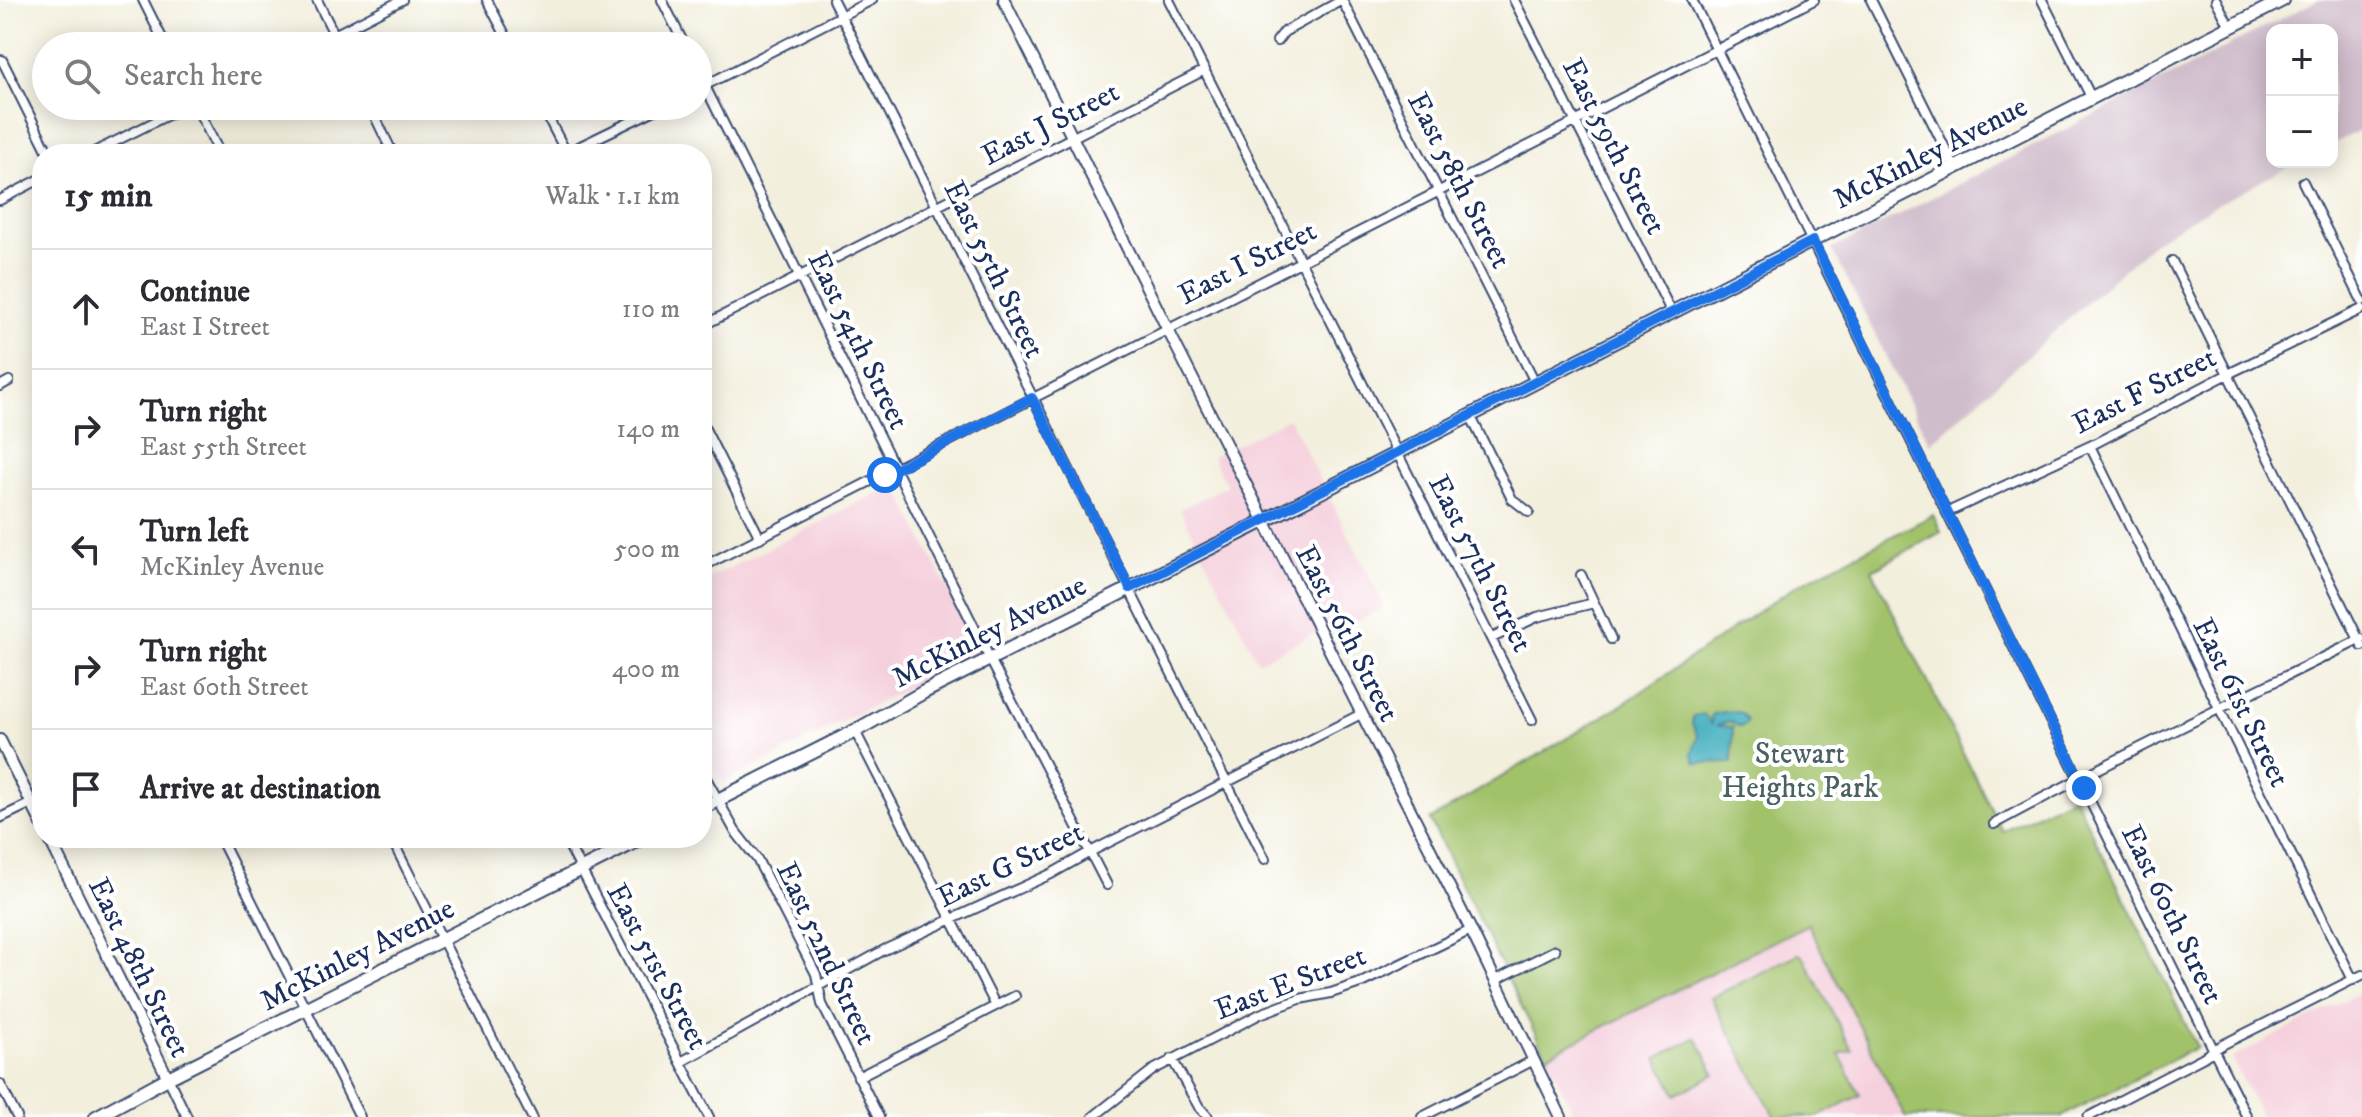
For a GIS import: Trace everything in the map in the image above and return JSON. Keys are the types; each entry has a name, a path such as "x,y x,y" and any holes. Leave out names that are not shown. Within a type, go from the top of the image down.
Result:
{"main road":[{"name":"McKinley Avenue","path":"712,803 2283,0"},
{"name":"McKinley Avenue","path":"96,1117 623,848"}],"street":[{"path":"143,0 159,32"},
{"path":"317,0 333,32"},
{"path":"340,32 402,0"},
{"path":"487,0 504,32"},
{"path":"662,0 678,32"},
{"name":"East 55th Street","path":"833,0 1265,859"},
{"path":"712,81 872,0"},
{"name":"East 56th Street","path":"1004,0 1496,980 1561,1117"},
{"name":"East 57th Street","path":"1169,0 1532,720"},
{"path":"1277,41 1284,32 1342,0"},
{"name":"East 58th Street","path":"1342,0 1535,382"},
{"name":"East 59th Street","path":"1514,0 1672,313"},
{"name":"East 60th Street","path":"1692,0 2247,1117"},
{"name":"East I Street","path":"712,562 1814,0"},
{"path":"1871,0 1955,168"},
{"path":"2042,0 2092,99"},
{"path":"2216,0 2230,27"},
{"path":"1,60 44,144"},
{"name":"East J Street","path":"712,321 1205,70"},
{"name":"East 54th Street","path":"712,108 801,277 990,659 1107,885"},
{"path":"110,144 158,120"},
{"path":"203,120 215,144"},
{"path":"377,120 388,144"},
{"path":"549,120 560,144"},
{"path":"585,144 634,120"},
{"path":"2303,182 2362,301"},
{"path":"0,200 32,183"},
{"path":"1994,824 2218,708 2361,642 2172,261"},
{"name":"East F Street","path":"1948,512 2090,446 2362,309"},
{"path":"1470,415 1512,499 1529,512"},
{"path":"712,443 760,538"},
{"name":"East 61st Street","path":"2090,446 2353,980"},
{"path":"1581,575 1611,639"},
{"path":"1492,638 1537,617 1594,603"},
{"name":"East G Street","path":"681,1062 884,950 1051,874 1361,714"},
{"path":"855,731 996,1006"},
{"path":"0,740 32,792"},
{"name":"East 52nd Street","path":"712,792 735,831 757,859 816,974 822,1004 879,1117"},
{"path":"0,818 32,802"},
{"name":"East 48th Street","path":"54,848 187,1117"},
{"path":"225,848 360,1117"},
{"path":"396,848 532,1117"},
{"name":"East 51st Street","path":"570,848 709,1117"},
{"name":"East E Street","path":"1093,1117 1126,1089 1172,1059 1260,1014 1284,1004 1363,982 1471,930"},
{"path":"1496,980 1555,950"},
{"path":"2088,1117 2362,975"},
{"path":"858,1077 1015,996"},
{"path":"1172,1059 1208,1117"},
{"path":"1422,1117 1534,1060"},
{"path":"0,1084 17,1117"}],"shaded area":[{"path":"2318,0 2362,0 2362,129 2338,141 2338,24 2271,24"},
{"path":"2266,27 2266,168 2287,168 2155,241 1930,444 1832,249"},
{"path":"1289,418 1385,607 1333,633 1329,626 1258,662 1180,509 1227,486 1212,457"},
{"path":"895,484 979,651 723,783 712,762 712,577"},
{"path":"1808,923 1905,1117 1576,1117 1546,1056"},
{"path":"2362,991 2362,1117 2261,1117 2232,1058"}],"green space":[{"name":"Stewart Heights Park","path":"1933,515 1941,532 1872,570 2002,831 2074,796 2197,1047 2060,1117 1905,1117 1808,924 1546,1056 1430,820 1625,703 1797,585"},
{"path":"1798,954 1803,956 1852,1050 1839,1054 1860,1095 1818,1117 1775,1117 1711,998"},
{"path":"1696,1037 1715,1074 1676,1095 1657,1058"}],"water":[{"path":"1741,713 1747,720 1740,727 1729,721 1716,726 1733,727 1732,762 1696,763 1692,753 1698,736 1692,724 1693,716 1704,714 1712,725 1713,714"}],"route":[{"path":"885,475 1032,398 1130,588 1813,241 2084,788"}]}
